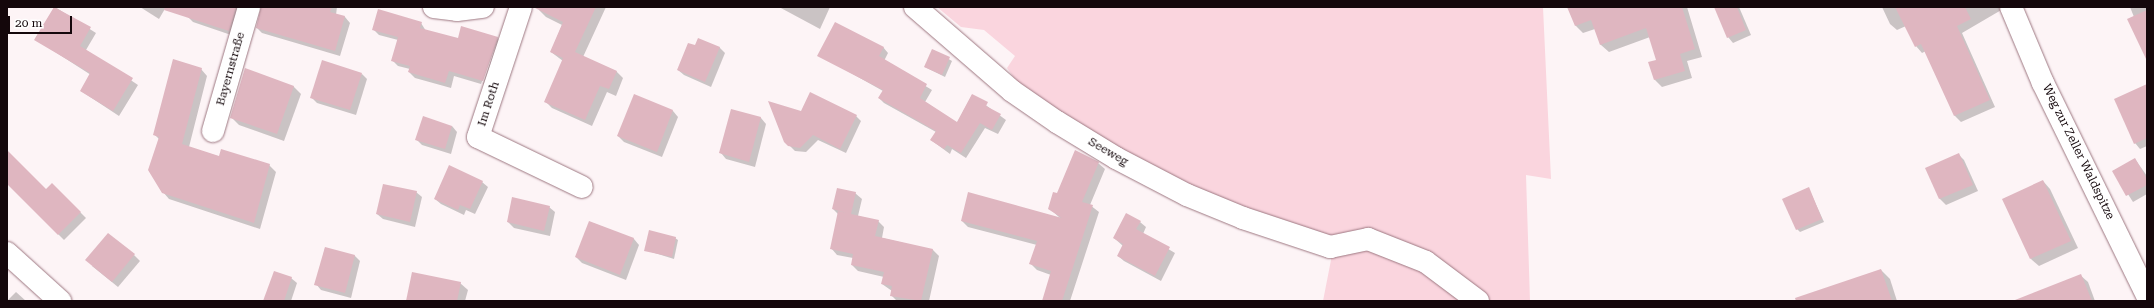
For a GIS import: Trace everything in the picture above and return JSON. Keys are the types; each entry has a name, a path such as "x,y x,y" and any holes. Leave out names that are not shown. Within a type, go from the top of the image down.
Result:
{"street":[{"name":"Bayernstraße","path":"213,132 249,7"},
{"path":"434,7 457,10 483,7"},
{"name":"Im Roth","path":"521,7 478,137 582,187"},
{"name":"Seeweg","path":"915,7 1012,91 1057,122 1116,158 1187,195 1223,210 1330,247 1368,239 1426,262 1478,301"},
{"name":"Weg zur Zeller Waldspitze","path":"2011,7 2043,83 2147,295"},
{"path":"7,253 60,301"}],"shaded area":[{"path":"937,7 1543,7 1551,179 1526,175 1530,301 1323,301 1331,260 1331,241 1249,215 1113,150 1024,92 1007,68 1015,56 984,30 961,27"}],"building":[{"path":"54,7 91,27 80,46 133,78 113,111 80,91 90,73 34,40"},
{"path":"165,7 236,7 229,31 164,10"},
{"path":"261,7 332,7 330,12 345,16 335,51 256,28"},
{"path":"533,7 596,7 575,52 617,71 609,89 600,86 585,120 544,102 563,58 550,52 563,22"},
{"path":"1567,7 1682,7 1695,49 1680,54 1685,71 1654,80 1648,62 1656,60 1646,28 1600,45 1591,20 1575,26"},
{"path":"1714,7 1737,7 1746,30 1727,38"},
{"path":"1895,7 1965,7 1971,19 1957,26 1990,100 1954,116 1921,44 1915,47"},
{"path":"378,9 422,22 420,28 458,38 461,26 498,37 483,81 449,71 445,83 408,72 410,66 391,61 398,37 372,30"},
{"path":"2147,10 2147,61 2127,19"},
{"path":"835,22 884,47 879,56 927,84 920,98 957,122 972,94 988,102 986,106 1001,114 992,130 980,123 961,153 947,145 944,149 930,140 936,131 878,98 883,90 817,56"},
{"path":"698,38 720,47 705,82 677,70 688,43 695,45"},
{"path":"932,49 950,57 942,75 924,67"},
{"path":"173,59 202,68 182,144 219,156 221,149 270,164 254,223 162,193 148,170 159,137 153,135"},
{"path":"322,60 362,73 350,110 310,98"},
{"path":"245,68 294,86 277,134 230,118"},
{"path":"2147,84 2147,138 2134,144 2114,99"},
{"path":"810,92 857,115 840,149 813,135 800,148 788,146 784,142 768,101 801,111"},
{"path":"634,94 673,110 657,152 617,136"},
{"path":"731,109 761,117 749,162 719,153"},
{"path":"423,116 452,126 445,149 415,140"},
{"path":"7,150 46,189 52,183 81,212 58,235 7,184"},
{"path":"1075,150 1099,162 1082,202 1093,205 1062,301 1042,301 1051,271 1029,264 1037,241 961,221 968,192 1062,218 1048,209 1053,192 1057,193"},
{"path":"1959,153 1973,185 1939,199 1925,168"},
{"path":"2135,158 2147,179 2147,185 2126,196 2112,171"},
{"path":"449,165 483,181 470,209 460,205 458,210 434,199"},
{"path":"2043,180 2071,241 2030,259 2002,199"},
{"path":"383,184 417,191 410,222 376,214"},
{"path":"1809,187 1822,219 1796,230 1782,199"},
{"path":"837,188 856,192 851,214 879,220 875,236 933,249 921,301 890,296 892,286 881,284 884,272 851,265 853,254 830,249 838,211 847,213 832,209"},
{"path":"512,197 550,206 544,231 507,222"},
{"path":"1126,213 1141,221 1136,229 1170,247 1155,276 1117,256 1123,244 1113,238"},
{"path":"589,221 634,238 620,275 575,257"},
{"path":"649,230 676,237 672,257 644,251"},
{"path":"108,233 135,254 112,282 85,260"},
{"path":"325,247 355,255 345,293 314,285"},
{"path":"1881,269 1892,301 1796,301 1795,298"},
{"path":"274,271 292,277 284,301 263,301"},
{"path":"412,272 461,282 457,301 406,301"},
{"path":"2081,274 2092,301 2015,301 2015,300"}]}
